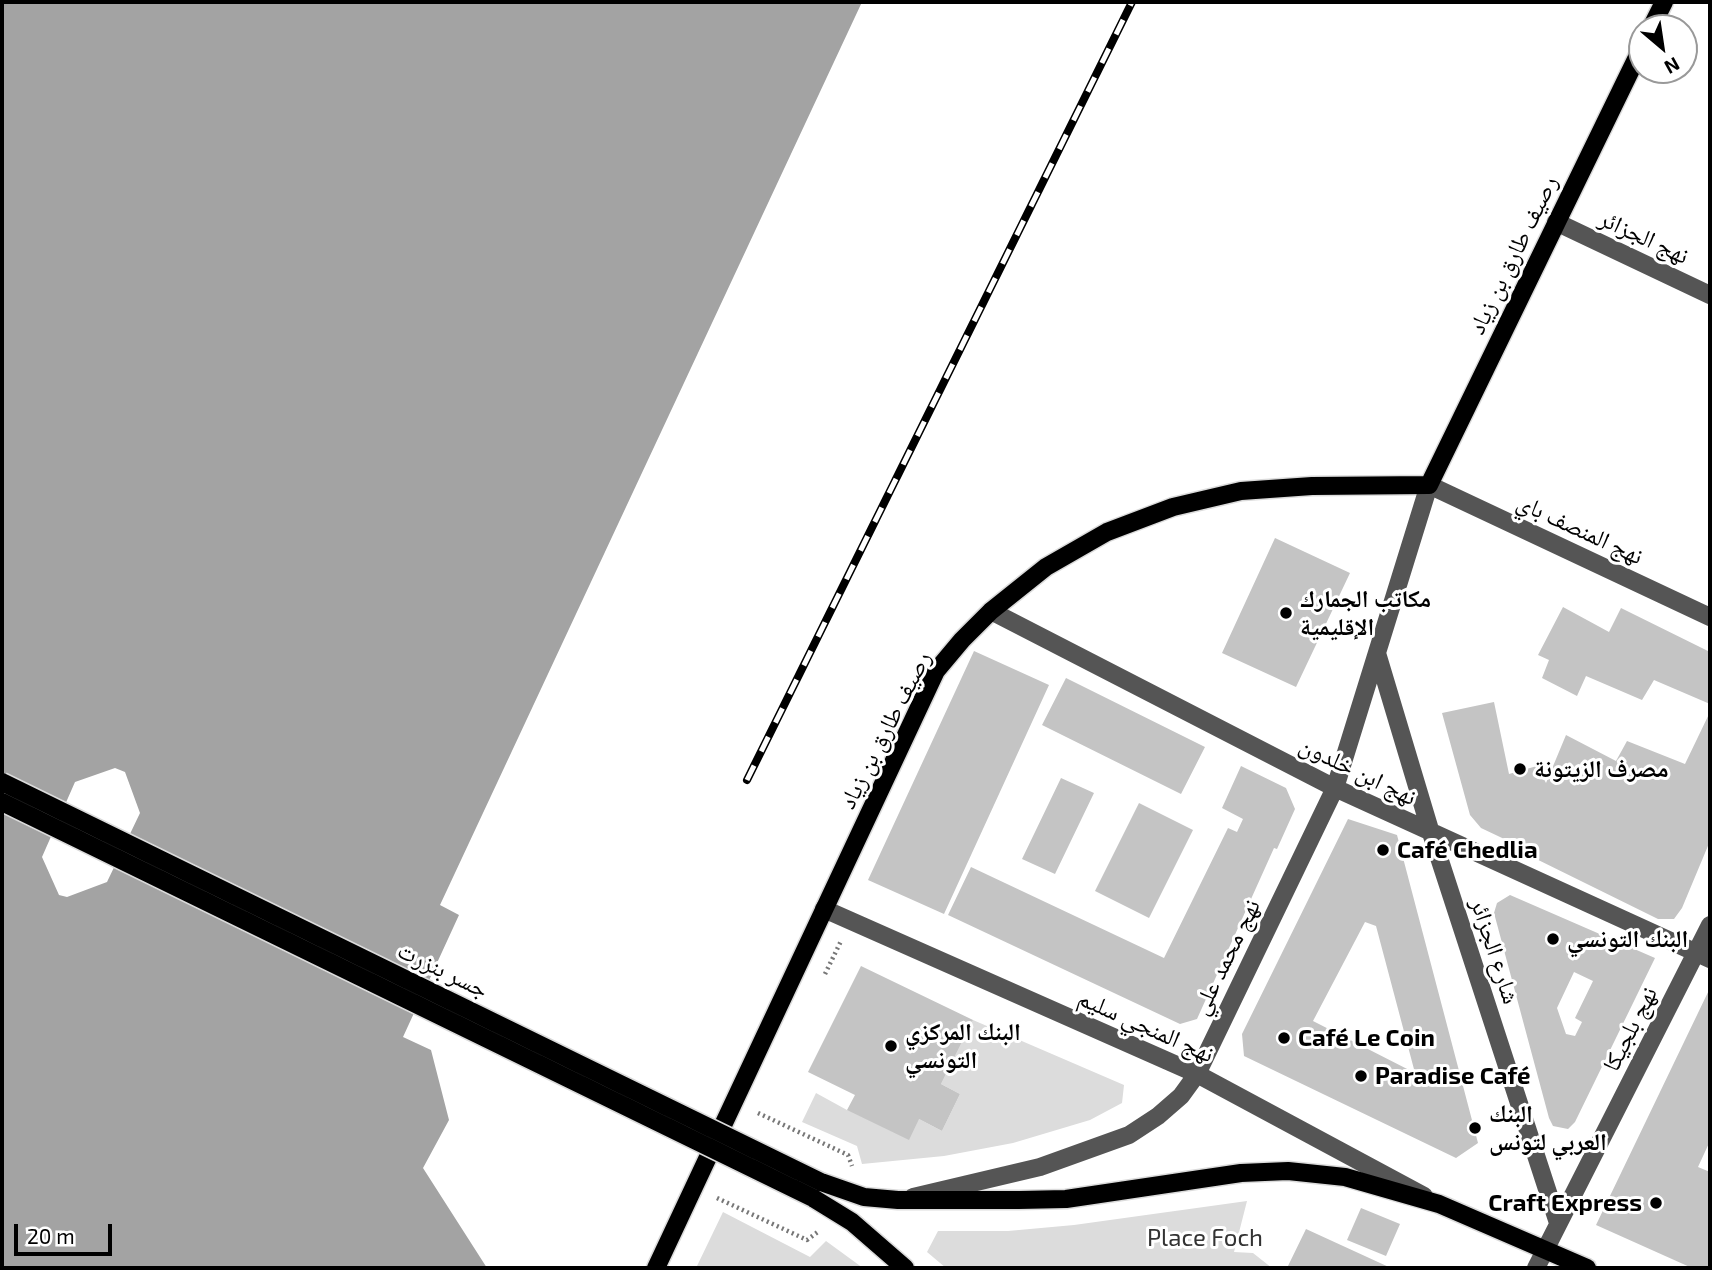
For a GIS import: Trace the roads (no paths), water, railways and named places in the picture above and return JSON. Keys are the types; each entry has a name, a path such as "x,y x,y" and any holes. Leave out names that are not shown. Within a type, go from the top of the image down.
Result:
{"main road":[{"name":"رصيف طارق بن زياد","path":"656,1268 936,671 962,639 991,611 1046,567 1107,532 1173,507 1241,491 1312,486 1429,485 1628,75"},
{"name":"جسر بنزرت","path":"2,782 817,1190 905,1268"},
{"name":"جسر بنزرت","path":"2,802 817,1190 864,1197"},
{"name":"نهج المنجي سليم","path":"864,1197 898,1200 1066,1199 1241,1172 1288,1171 1345,1177 1439,1204 1587,1268"}],"street":[{"name":"نهج الجزائر","path":"1556,222 1710,295"},
{"name":"نهج المنصف باي","path":"1429,485 1710,617"},
{"name":"رصيف طارق بن زياد","path":"1335,788 1429,485"},
{"name":"نهج ابن خلدون","path":"991,611 1335,788 1704,956"},
{"name":"شارع الجزائر","path":"1377,653 1431,833 1558,1223"},
{"name":"نهج محمد علي","path":"898,1200 1040,1167 1129,1135 1158,1116 1181,1096 1197,1074 1335,788"},
{"name":"نهج المنجي سليم","path":"824,909 1197,1074 1439,1204"},
{"name":"نهج بلجيكا","path":"1536,1268 1704,956 1710,925"}],"railway":[{"path":"747,780 1132,2"}],"place":[{"name":"مكاتب الجمارك الإقليمية","path":"1286,613"},
{"name":"مصرف الزيتونة","path":"1520,769"},
{"name":"Café Chedlia","path":"1383,850"},
{"name":"البنك التونسي","path":"1553,939"},
{"name":"Café Le Coin","path":"1284,1038"},
{"name":"البنك المركزي التونسي","path":"891,1046"},
{"name":"Paradise Café","path":"1361,1076"},
{"name":"البنك العربي لتونس","path":"1475,1128"},
{"name":"Craft Express","path":"1656,1203"}],"park label":[{"name":"Place Foch","path":"1205,1238"}]}
